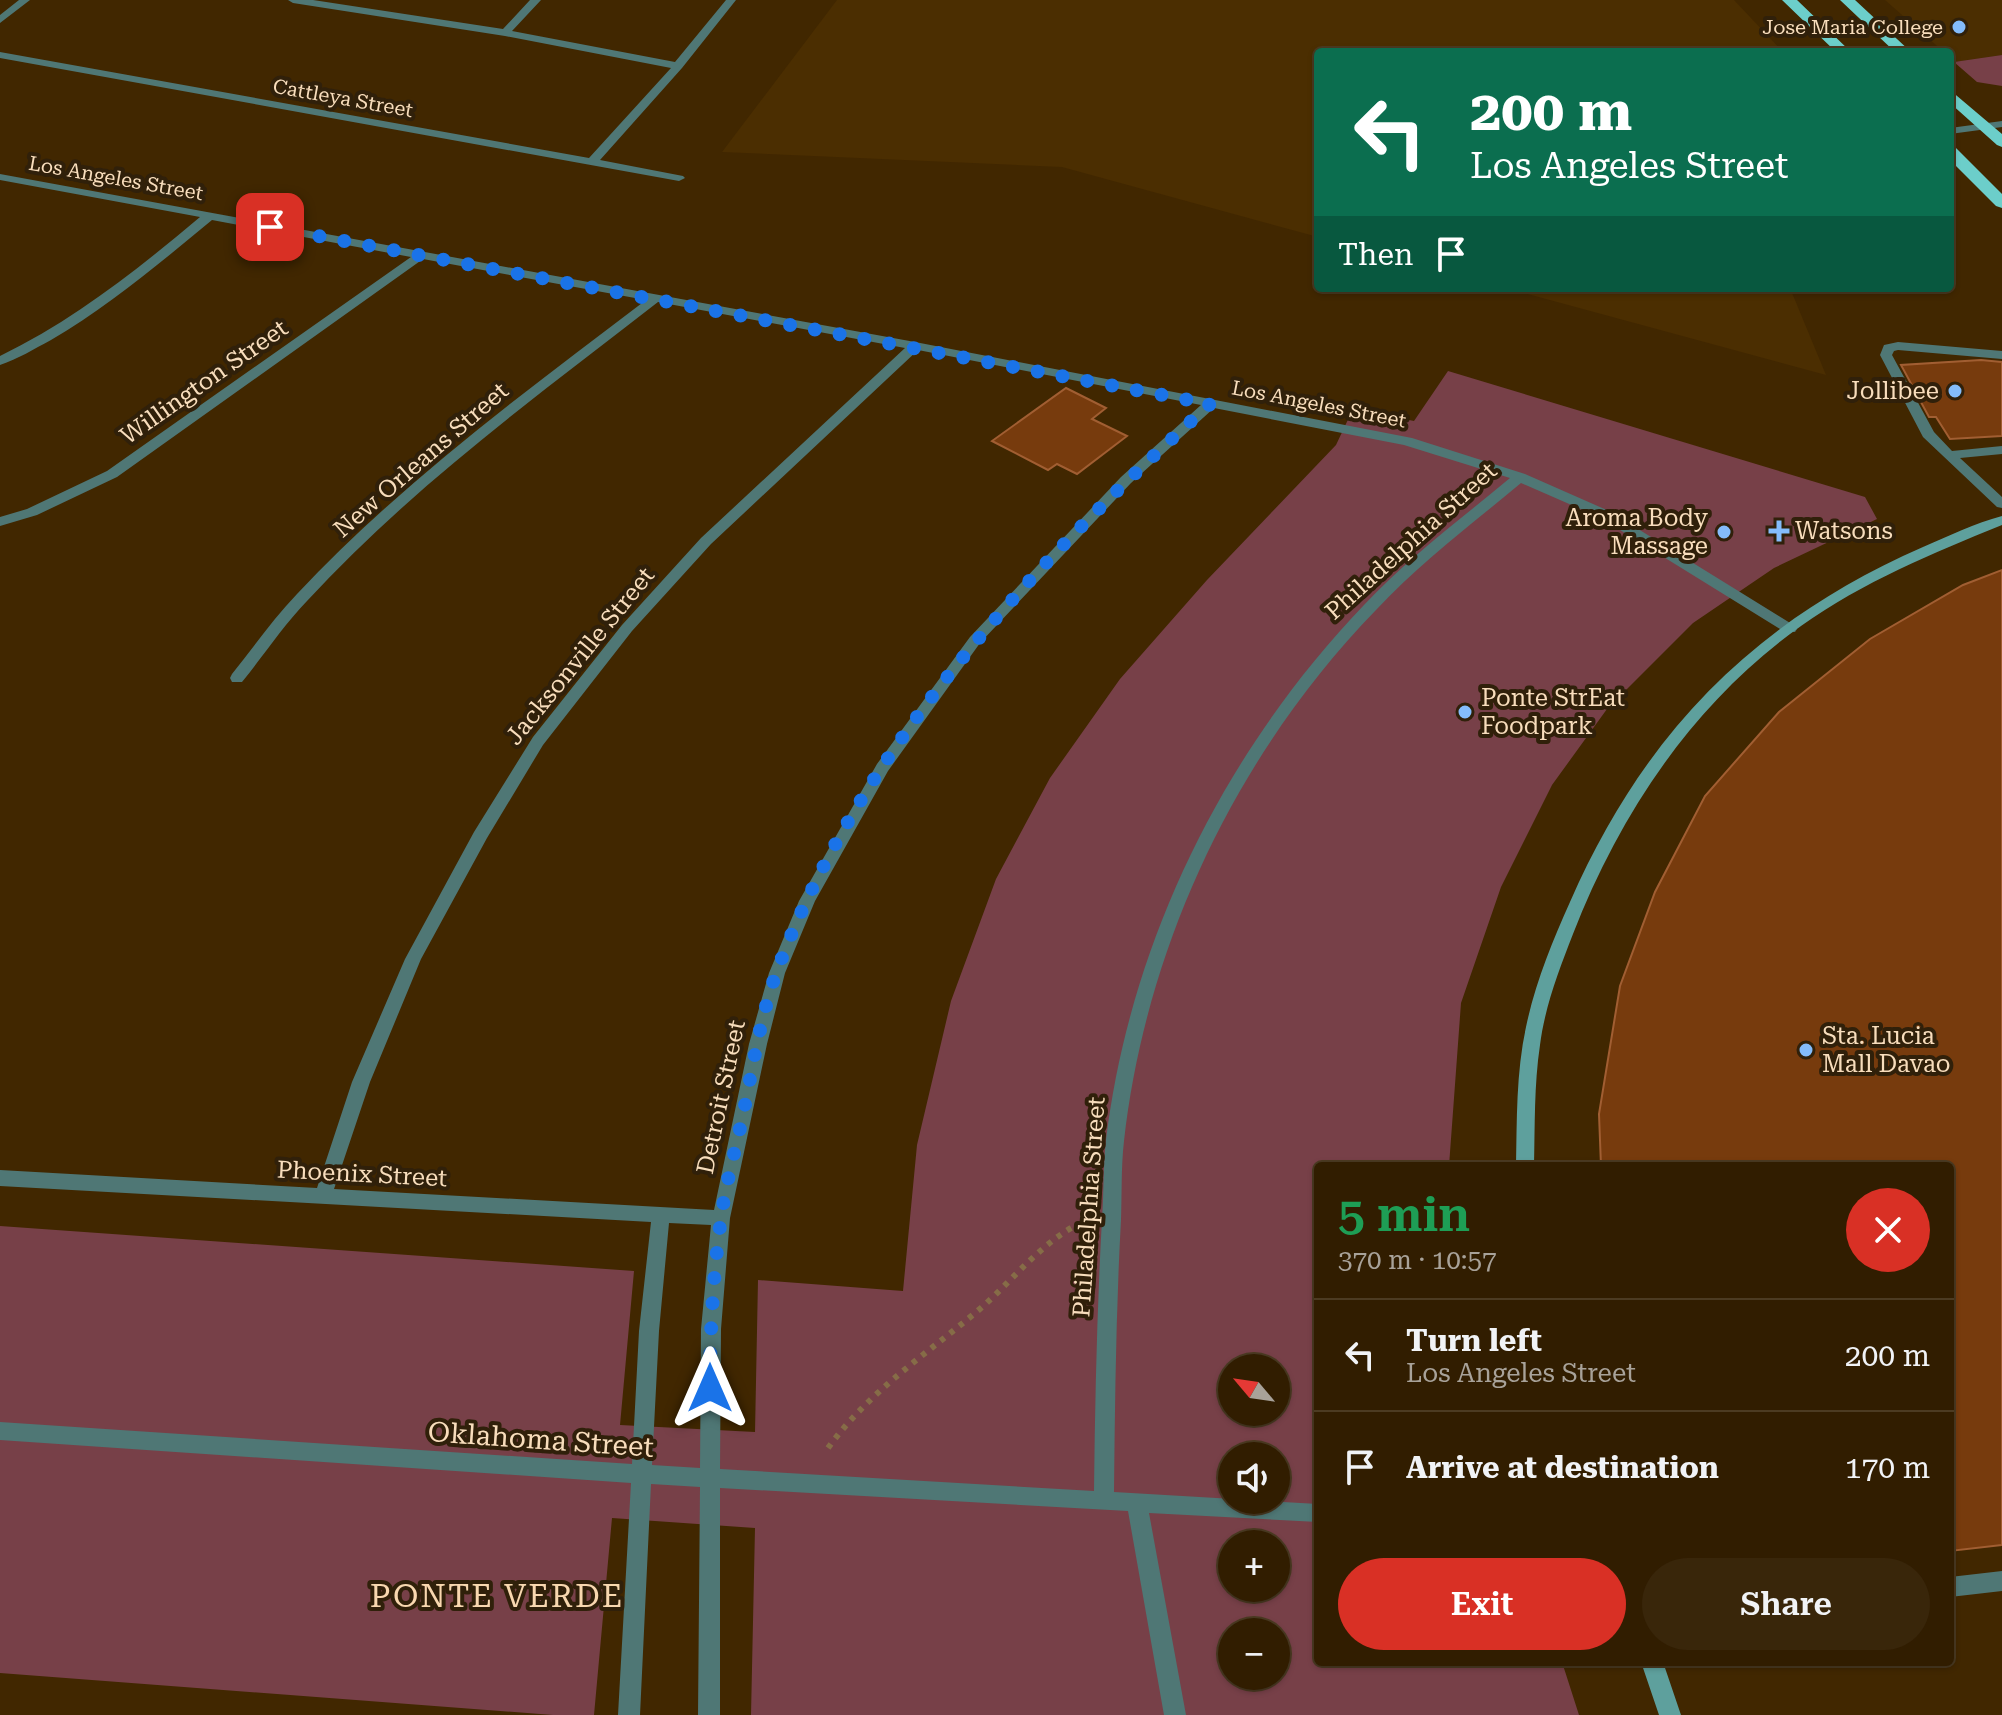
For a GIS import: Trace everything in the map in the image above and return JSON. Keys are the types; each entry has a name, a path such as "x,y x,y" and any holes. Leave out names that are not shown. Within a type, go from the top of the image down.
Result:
{"highway":[{"path":"1789,0 1840,48"},
{"path":"1847,0 1900,48"},
{"path":"1954,99 2002,142"},
{"path":"1954,155 2002,203"}],"main road":[{"path":"1525,1162 1529,1060 1548,975 1582,890 1613,825 1647,771 1679,728 1728,679 1790,629 1840,594 1894,566 2002,520"},
{"path":"1653,1666 1670,1715"}],"street":[{"path":"0,20 25,0"},
{"path":"293,0 337,3 678,66"},
{"path":"505,33 536,0"},
{"path":"593,161 678,66 731,0"},
{"name":"Cattleya Street","path":"0,55 679,178"},
{"path":"1954,131 2002,124"},
{"name":"Los Angeles Street","path":"0,177 915,346 1407,441 1520,477 1604,514 1790,629"},
{"path":"0,361 43,341 119,291 209,216"},
{"name":"Willington Street","path":"0,522 32,512 112,474 421,255"},
{"name":"New Orleans Street","path":"237,678 301,598 409,496 510,410 656,298"},
{"name":"Jacksonville Street","path":"323,1196 361,1082 413,959 480,836 538,741 627,628 706,541 915,346"},
{"path":"2002,355 1898,346 1888,348 1886,355 1928,434 2002,504"},
{"name":"Detroit Street","path":"709,1715 711,1329 721,1218 777,973 807,901 882,768 975,640 1126,480 1210,404"},
{"path":"1949,455 2002,450"},
{"name":"Philadelphia Street","path":"1104,1500 1106,1298 1115,1138 1131,1042 1160,945 1212,830 1290,703 1354,623 1520,477"},
{"name":"Phoenix Street","path":"0,1178 721,1218"},
{"path":"629,1715 649,1331 661,1215"},
{"name":"Oklahoma Street","path":"0,1431 641,1474 1314,1513"},
{"path":"1137,1503 1175,1715"},
{"path":"1954,1587 2002,1581"}],"path":[{"path":"807,1483 844,1423 881,1385 981,1307 1059,1232 1112,1209"}],"shaded area":[{"path":"837,0 1734,0 1779,48 1314,48 1314,236 1062,167 722,152"},
{"name":"Jose Maria College","path":"1885,0 2002,0 2002,55 1954,62 1954,48 1939,48"},
{"path":"2002,55 2002,86 1977,82 1954,62"},
{"path":"1521,292 1792,292 1826,375"},
{"path":"1448,371 1865,497 1877,519 1774,568 1693,623 1607,709 1552,785 1501,887 1461,1003 1449,1162 1314,1162 1314,1666 1563,1666 1579,1715 751,1715 755,1528 612,1518 594,1715 553,1715 0,1673 0,1226 634,1271 620,1425 755,1432 758,1280 903,1291 917,1145 951,1001 996,879 1050,778 1120,679 1207,580 1336,445 1353,409 1414,421"}],"building":[{"name":"Jollibee","path":"1981,360 2002,362 2002,436 1950,439 1936,417 1929,417 1901,365"},
{"path":"1066,388 1106,408 1092,419 1127,436 1077,474 1057,464 1048,470 992,441"},
{"name":"Sta. Lucia Mall Davao","path":"2002,570 2002,1545 1954,1551 1954,1162 1601,1162 1599,1114 1620,986 1655,892 1705,796 1779,712 1870,639 1963,585"}],"place":[{"name":"Jose Maria College","path":"1959,27"},
{"name":"Jollibee","path":"1955,391"},
{"name":"Watsons","path":"1779,531"},
{"name":"Aroma Body Massage","path":"1724,532"},
{"name":"Ponte StrEat Foodpark","path":"1465,712"},
{"name":"Sta. Lucia Mall Davao","path":"1806,1050"}],"district":[{"name":"PONTE VERDE","path":"497,1596"}],"route":[{"path":"270,227 1210,404 1126,480 975,640 882,768 807,901 777,973 758,1044 721,1218 711,1329 710,1388"}]}
